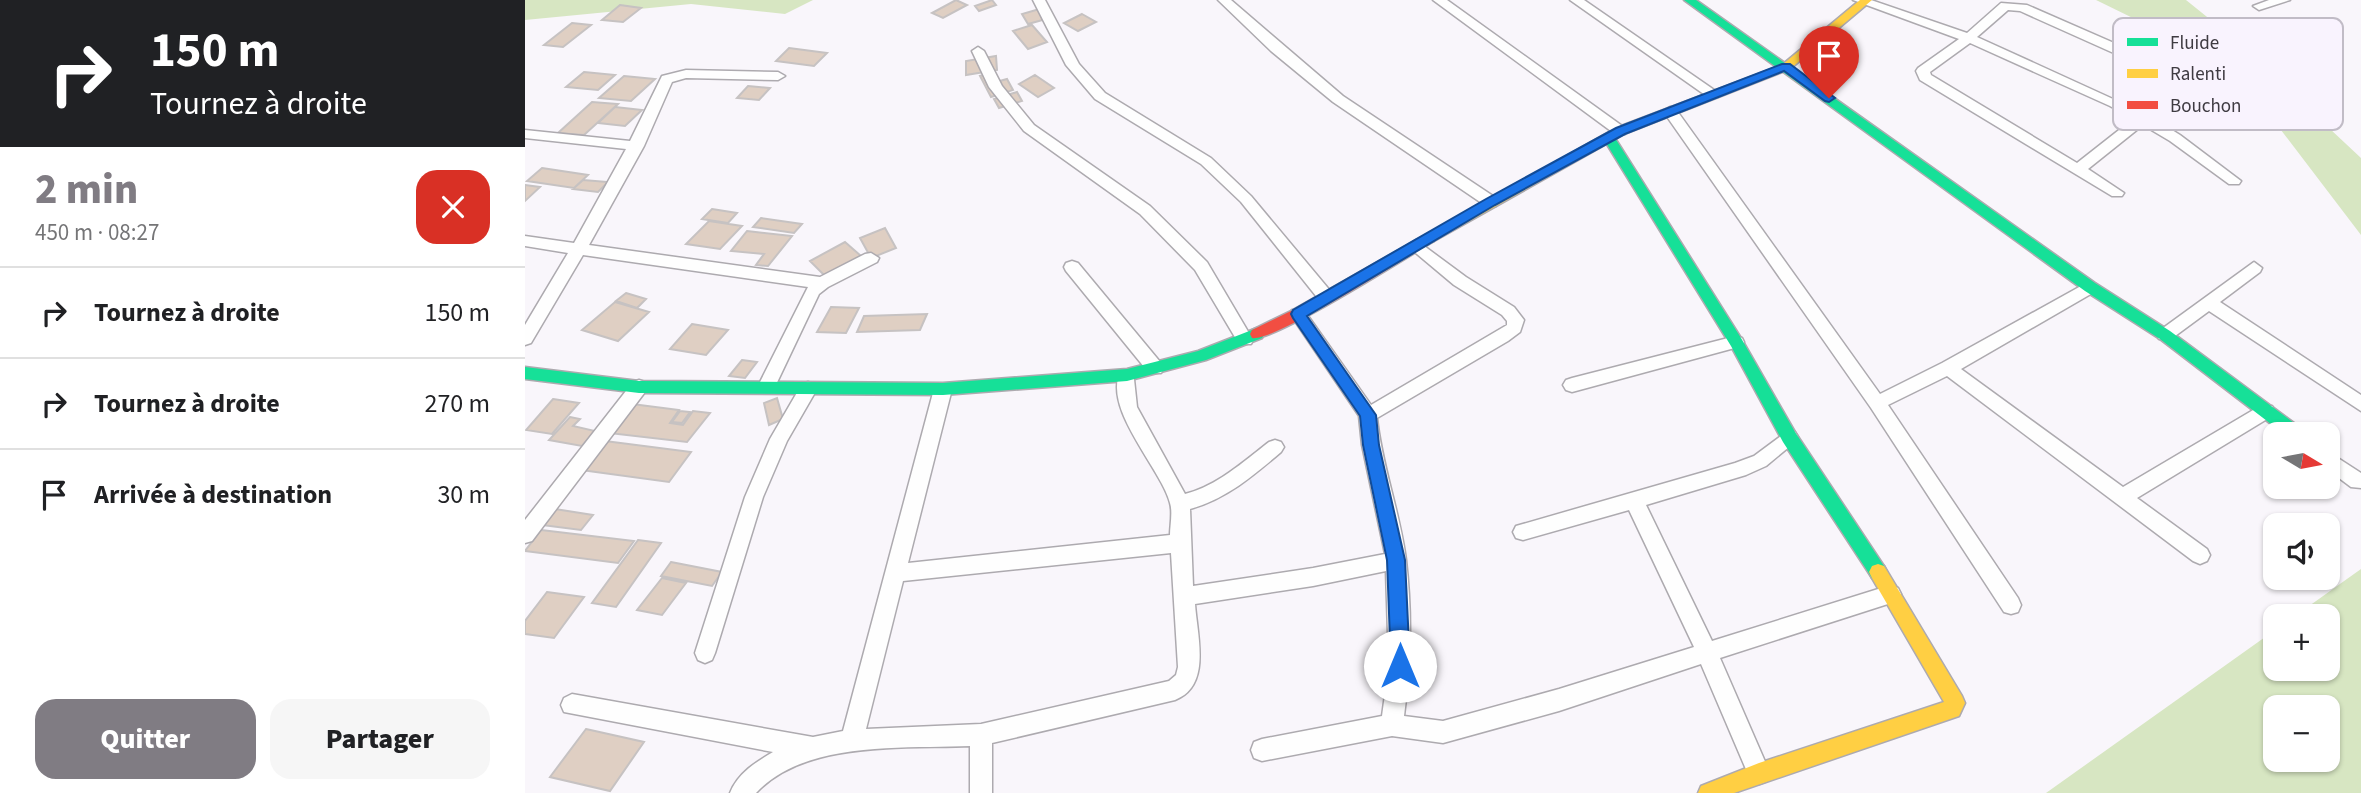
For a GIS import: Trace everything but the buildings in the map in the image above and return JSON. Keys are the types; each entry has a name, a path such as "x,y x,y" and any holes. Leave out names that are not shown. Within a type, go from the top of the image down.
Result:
{"street":[{"path":"1039,0 1073,65 1100,96 1206,161 1246,199 1326,297"},
{"path":"1439,0 1614,135 1789,437 1952,693 1955,703 1952,709 1759,773 1708,793"},
{"path":"1576,0 1713,94"},
{"path":"1689,0 1786,67 2090,288 2165,335 2280,422"},
{"path":"2259,6 2284,0"},
{"path":"1227,1 1276,48 1338,99 1490,202"},
{"path":"525,373 639,387 943,388 1127,374 1155,368 1245,340 1298,314 1490,202 1614,135 1786,67 1863,1 1969,38 2027,62 2113,104"},
{"path":"2113,48 2023,8 2005,6 1969,38 1923,71 1925,77 1997,118 2117,193"},
{"path":"978,51 996,87 1029,128 1145,211 1201,266 1245,340"},
{"path":"525,339 580,249 637,146 667,79 676,75 778,76"},
{"path":"1670,111 1877,403 2011,605"},
{"path":"2078,170 2128,130"},
{"path":"2162,130 2234,181"},
{"path":"525,134 637,146"},
{"path":"525,241 823,283"},
{"path":"1368,415 1502,337 1514,328 1517,320 1508,311 1460,281 1416,246"},
{"path":"765,388 806,300 823,283 871,258"},
{"path":"1072,267 1155,368"},
{"path":"2165,335 2254,268"},
{"path":"1877,403 1948,368 2090,288"},
{"path":"2208,302 2361,404"},
{"path":"1298,314 1368,415 1371,445 1396,560 1400,666 1392,725"},
{"path":"1572,385 1736,342"},
{"path":"1948,368 2200,555"},
{"path":"741,793 748,783 781,760 812,748 852,739 981,735 1175,690 1185,681 1189,667 1180,543 1180,503 1128,407 1127,374"},
{"path":"525,535 639,387"},
{"path":"852,739 943,388"},
{"path":"705,653 754,497 779,439 808,389"},
{"path":"2122,497 2266,411"},
{"path":"1523,532 1739,470 1760,461 1789,437"},
{"path":"1180,503 1198,500 1225,487 1275,447"},
{"path":"2340,468 2358,481"},
{"path":"1634,500 1707,653 1759,773"},
{"path":"897,573 1180,543"},
{"path":"1185,596 1313,577 1396,560"},
{"path":"1262,750 1392,725 1443,732 1559,700 1891,594"},
{"path":"572,705 812,748"},
{"path":"981,735 981,793"}],"green space":[{"path":"525,0 813,0 785,14 691,4 525,20"},
{"path":"2096,0 2186,0 2208,18 2133,18"},
{"path":"2281,130 2331,130 2361,158 2361,235"},
{"path":"2361,569 2361,793 2046,793 2263,639 2263,681 2340,681 2340,604 2312,604 2332,590 2340,590 2340,584"}],"traffic: fast":[{"path":"1689,0 2090,287 2165,335 2280,422"},
{"path":"1609,138 1736,342 1789,437 1878,572"},
{"path":"525,373 639,387 943,389 1127,375 1201,356 1257,334"}],"traffic: slow":[{"path":"1429,238 1620,131 1786,67 1867,0"},
{"path":"1708,793 1759,773 1952,709 1955,703 1878,572"}],"traffic: jam":[{"path":"1257,334 1298,314 1429,238"}],"route":[{"path":"1400,666 1396,560 1371,445 1368,415 1298,314 1490,202 1620,131 1786,67 1829,98"}]}
